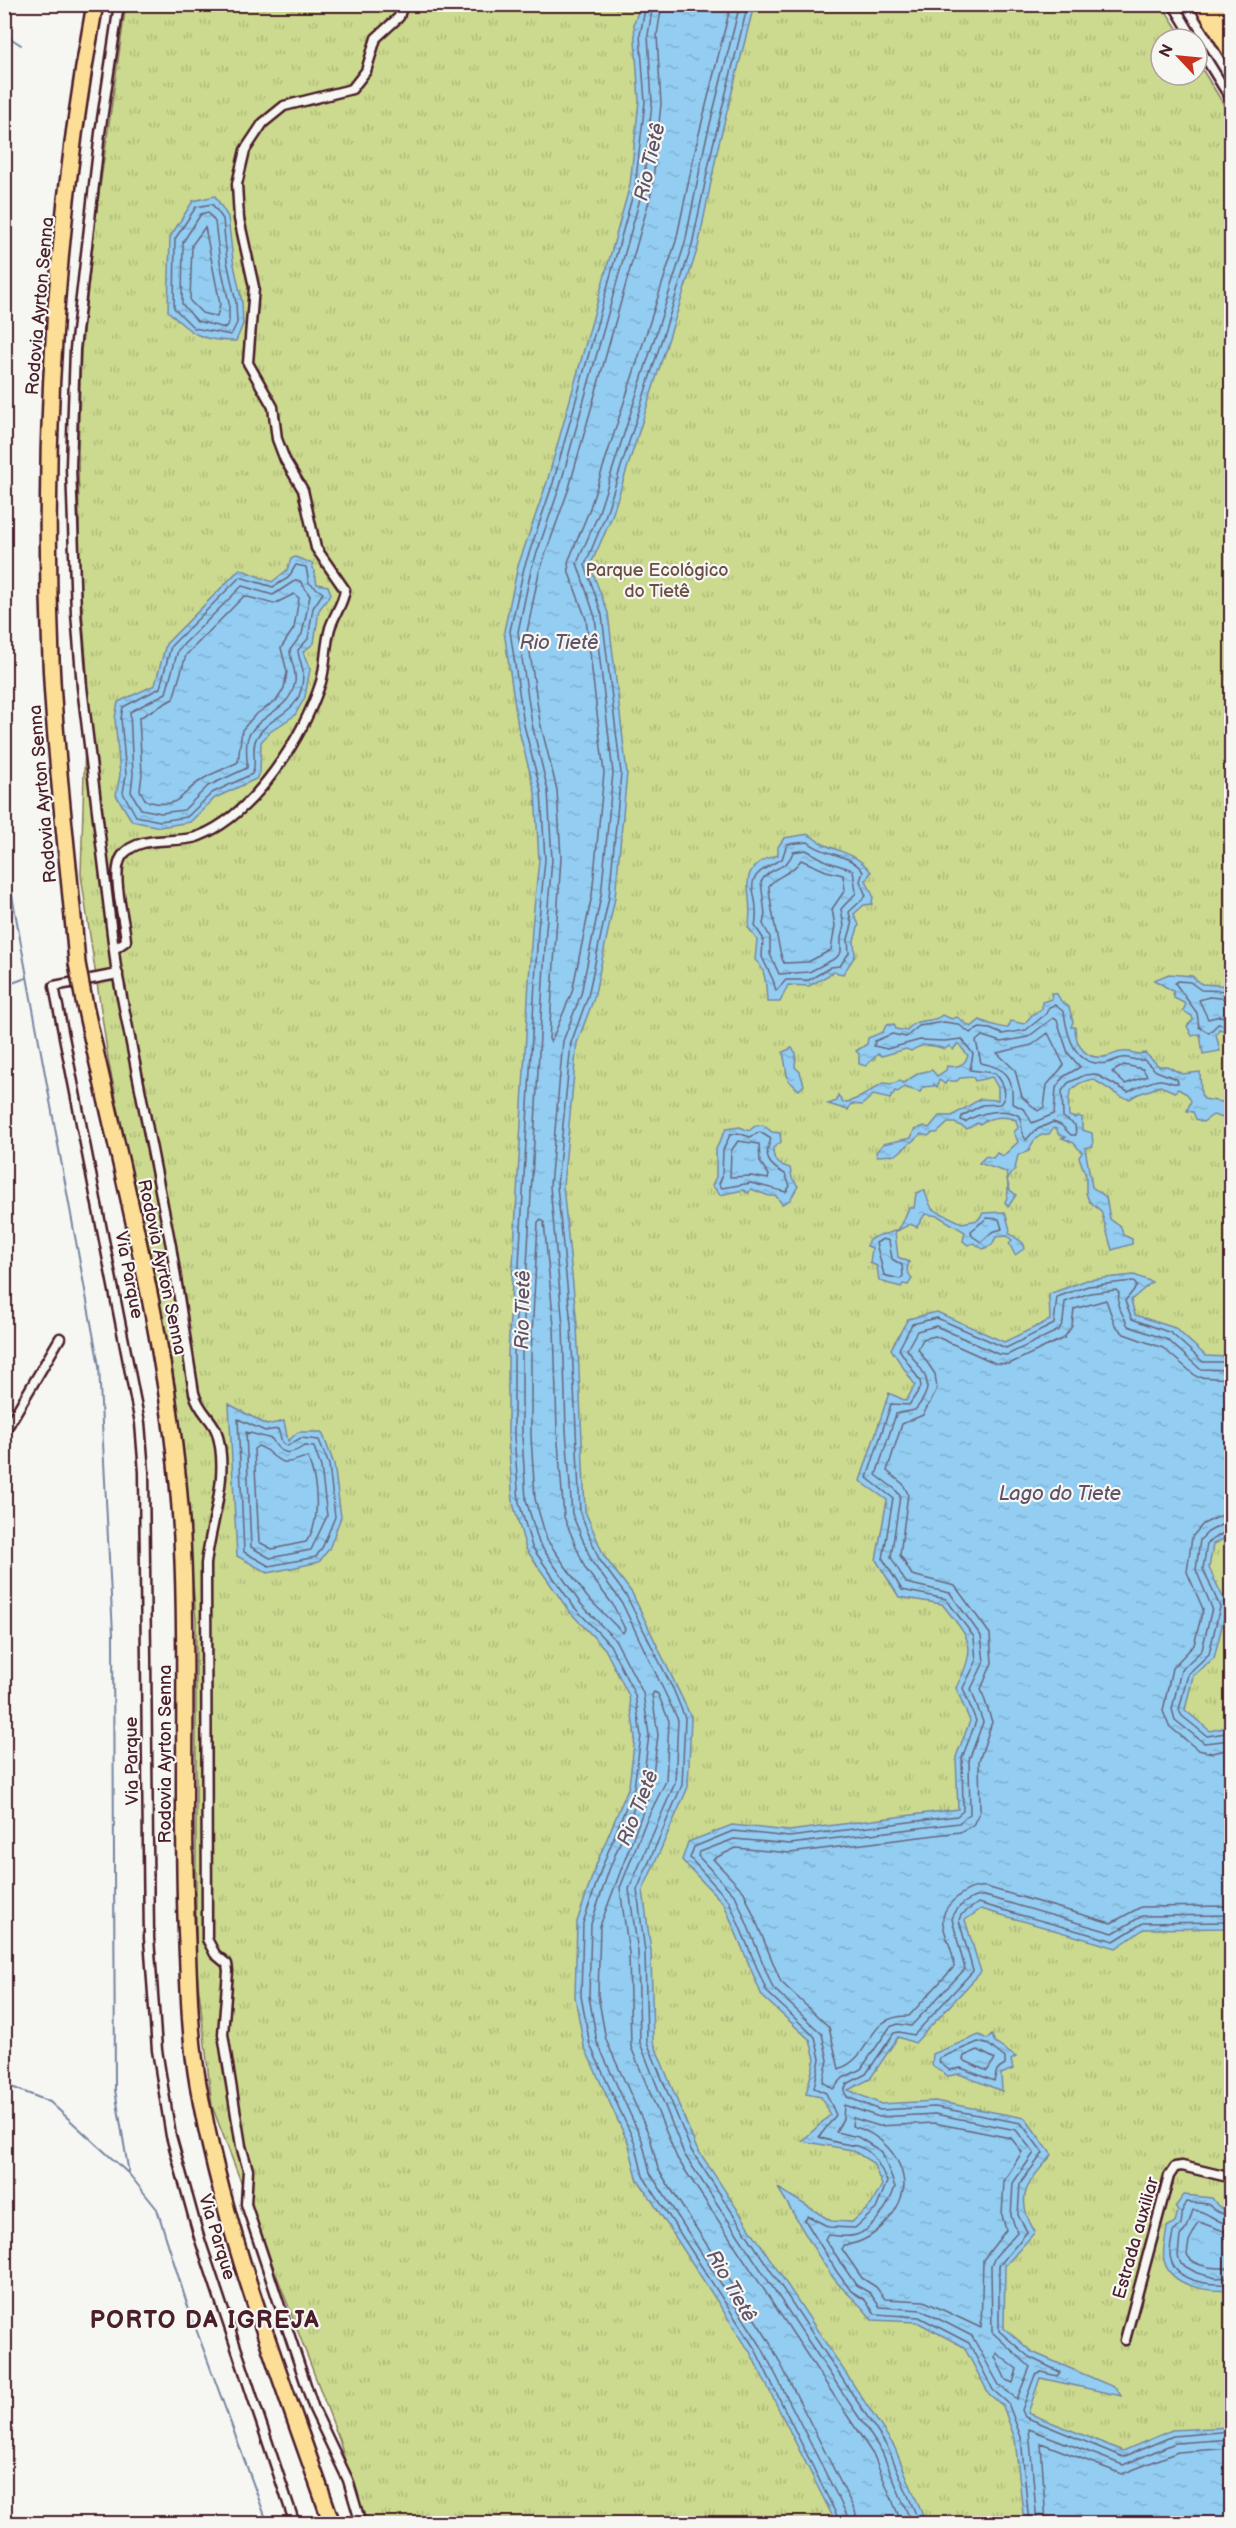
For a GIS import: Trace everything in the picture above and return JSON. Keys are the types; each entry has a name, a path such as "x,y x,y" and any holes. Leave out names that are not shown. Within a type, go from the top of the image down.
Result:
{"highway":[{"name":"Rodovia Ayrton Senna","path":"95,4 70,179 54,333 48,495 51,661 77,963 161,1356 177,1458 183,1561 185,1894 189,1997 197,2080 215,2171 242,2262 332,2523"},
{"path":"1202,4 1232,54"},
{"path":"1218,4 1232,28"}],"street":[{"path":"119,4 76,338 71,466 82,687 118,974 171,1246 194,1393 202,1414 217,1433 223,1476 206,1564 207,1939 215,1954 227,1964 223,2034 241,2146 248,2170 246,2204 315,2409 348,2480 361,2523"},
{"path":"116,948 126,941 118,882 118,865 123,855 153,841 182,841 202,835 256,794 274,774 311,706 321,682 330,628 345,590 316,548 303,490 285,460 277,438 273,407 248,363 254,287 239,219 237,184 245,150 263,123 284,106 352,88 364,76 376,38 399,17 403,4"},
{"path":"1173,4 1187,27"},
{"path":"1209,63 1232,100"},
{"name":"Via Parque","path":"118,974 54,986 140,1423 144,1495 149,1938 154,2016 171,2136 199,2237 295,2523"},
{"path":"4,1433 60,1338"},
{"name":"Estrada auxiliar","path":"1125,2340 1169,2176 1175,2167 1182,2166 1232,2178"}],"green space":[{"name":"Parque Ecológico do Tietê","path":"126,4 1162,5 1176,27 1149,27 1149,87 1209,87 1209,80 1231,116 1231,2523 362,2523 339,2439 212,2106 196,1964 196,1619 176,1389 109,1064 81,875 87,673 80,583 78,456 81,351 96,215"}],"water":[{"name":"Rio Tietê","path":"640,5 754,5 718,147 698,247 611,519 590,566 608,613 627,773 615,898 594,998 577,1043 563,1186 577,1325 585,1511 604,1556 632,1593 691,1717 688,1787 643,1890 651,1951 653,2041 696,2147 894,2446 926,2523 836,2523 750,2352 637,2178 629,2145 584,2046 575,1997 577,1922 596,1865 629,1786 635,1736 629,1696 605,1649 569,1611 526,1549 513,1503 508,1437 508,1353 532,928 539,860 535,792 518,727 504,631 518,566 547,482 630,185 639,101 634,24"},
{"path":"215,196 228,217 233,260 242,302 243,324 236,341 214,340 198,335 168,311 170,237 193,201"},
{"path":"295,557 312,563 317,584 328,586 331,594 319,610 314,643 303,652 310,669 305,697 295,715 270,732 261,742 260,771 256,779 215,798 190,822 160,827 132,821 116,795 120,775 115,718 118,702 155,685 166,644 240,569 272,582 287,570 291,559"},
{"path":"809,834 825,845 849,854 864,864 871,872 866,880 873,896 872,904 864,905 854,914 859,925 854,940 855,956 843,974 834,972 809,986 788,985 780,1002 767,1002 764,974 755,960 757,940 748,927 749,875 754,867 763,860 778,855 778,847 784,838"},
{"path":"1169,974 1192,976 1202,984 1231,986 1231,1029 1230,1032 1219,1029 1216,1034 1220,1051 1203,1054 1200,1034 1192,1036 1187,1026 1193,1020 1192,1016 1183,1011 1186,1004 1174,998 1173,991 1154,980"},
{"path":"1051,993 1057,994 1061,1001 1069,1007 1073,1022 1071,1027 1075,1027 1077,1040 1088,1054 1101,1057 1118,1052 1145,1053 1159,1066 1167,1066 1182,1074 1200,1072 1201,1094 1204,1099 1222,1102 1230,1110 1230,1120 1213,1115 1203,1122 1196,1119 1193,1112 1187,1111 1191,1101 1187,1094 1178,1089 1175,1092 1160,1086 1137,1094 1130,1099 1121,1097 1093,1079 1079,1084 1071,1091 1069,1116 1082,1118 1082,1130 1092,1133 1093,1146 1085,1148 1092,1187 1106,1197 1110,1219 1121,1227 1123,1235 1132,1239 1132,1244 1112,1250 1101,1211 1089,1201 1086,1193 1086,1176 1079,1157 1082,1153 1074,1143 1062,1138 1066,1137 1058,1134 1057,1129 1053,1128 1049,1134 1039,1137 1029,1151 1018,1155 1015,1169 1007,1179 1006,1172 979,1163 986,1156 993,1158 997,1153 1003,1156 1018,1142 1014,1132 1018,1128 1016,1120 1003,1117 977,1123 967,1129 955,1123 948,1123 937,1133 928,1136 921,1134 896,1155 877,1156 876,1152 883,1144 911,1138 914,1130 924,1126 929,1128 939,1116 952,1116 980,1099 998,1100 998,1088 992,1077 975,1081 973,1077 960,1078 957,1081 947,1081 945,1084 939,1080 937,1087 934,1084 934,1086 923,1087 920,1092 904,1087 898,1092 895,1091 890,1099 873,1095 862,1105 851,1104 848,1110 828,1104 837,1101 838,1095 843,1103 849,1102 883,1083 891,1084 900,1081 903,1083 919,1073 932,1070 937,1076 946,1070 947,1066 954,1067 962,1064 968,1056 958,1043 953,1050 949,1046 945,1049 923,1046 911,1051 906,1049 882,1056 878,1054 866,1066 859,1064 859,1054 856,1051 867,1044 868,1038 883,1032 886,1025 894,1024 896,1029 907,1031 915,1023 942,1015 952,1019 957,1017 971,1027 980,1020 1008,1028 1011,1021 1024,1024 1033,1014 1042,1009 1042,1002 1052,999"},
{"path":"792,1048 796,1053 795,1067 800,1072 804,1085 799,1090 788,1080 783,1052"},
{"path":"763,1125 772,1132 780,1133 781,1142 773,1148 775,1159 779,1164 790,1168 792,1178 798,1186 790,1200 782,1204 776,1196 769,1196 751,1189 748,1193 743,1190 720,1195 712,1185 716,1177 716,1149 726,1129 740,1127 749,1131 755,1126"},
{"path":"1008,1183 1010,1190 1016,1195 1008,1207 1005,1202 1008,1195"},
{"path":"924,1190 932,1209 962,1223 978,1220 983,1213 1005,1212 1009,1233 1023,1243 1025,1248 1015,1255 1009,1243 1012,1240 1007,1236 996,1237 992,1245 983,1249 974,1243 968,1245 963,1241 965,1232 938,1216 925,1214 917,1227 910,1224 895,1232 898,1257 909,1262 907,1270 912,1279 908,1285 903,1284 901,1287 879,1281 877,1266 870,1263 872,1248 867,1246 868,1241 876,1236 897,1230 909,1208 914,1208 916,1193"},
{"name":"Lago do Tiete","path":"1134,1275 1152,1282 1131,1300 1135,1315 1175,1328 1206,1356 1228,1357 1231,1354 1231,1538 1228,1537 1213,1544 1209,1568 1227,1606 1214,1658 1193,1676 1185,1710 1210,1731 1231,1726 1231,1928 1144,1929 1116,1948 981,1909 965,1920 981,1972 915,2043 898,2037 870,2079 848,2090 881,2104 935,2101 1025,2118 1052,2155 1026,2190 1025,2209 1035,2232 1005,2266 1004,2328 1032,2352 1116,2388 1121,2396 1040,2378 1028,2413 1123,2451 1172,2430 1231,2427 1231,2523 1024,2523 1015,2439 1003,2406 989,2394 964,2347 917,2322 872,2320 832,2276 778,2188 831,2221 852,2222 871,2205 882,2185 873,2163 852,2150 802,2141 830,2115 821,2097 806,2094 815,2059 810,2040 762,1996 724,1904 682,1860 688,1842 732,1825 789,1831 958,1809 956,1757 970,1721 956,1688 967,1662 968,1643 960,1627 942,1604 899,1597 876,1560 887,1500 860,1481 889,1393 906,1401 915,1385 891,1349 908,1319 937,1312 1004,1342 1050,1320 1049,1294 1087,1280"},
{"path":"229,1404 267,1425 284,1421 288,1441 298,1432 322,1432 334,1464 341,1517 329,1549 319,1562 268,1573 237,1556"},
{"path":"979,2035 987,2039 992,2035 995,2043 1016,2057 1011,2060 1013,2069 1001,2074 1002,2091 959,2074 948,2076 932,2065 933,2054"},
{"path":"1184,2195 1212,2198 1218,2206 1231,2213 1231,2290 1202,2289 1192,2286 1182,2282 1168,2269 1164,2260 1167,2227 1175,2222 1178,2211 1175,2207"}],"waterway":[{"path":"4,34 21,45"},
{"path":"4,852 99,1366 113,1634 115,2090 129,2174"},
{"path":"4,986 26,978"},
{"path":"4,2084 50,2102 129,2174 157,2209 189,2310 268,2524"}],"district":[{"name":"PORTO DA IGREJA","path":"205,2320"}]}
